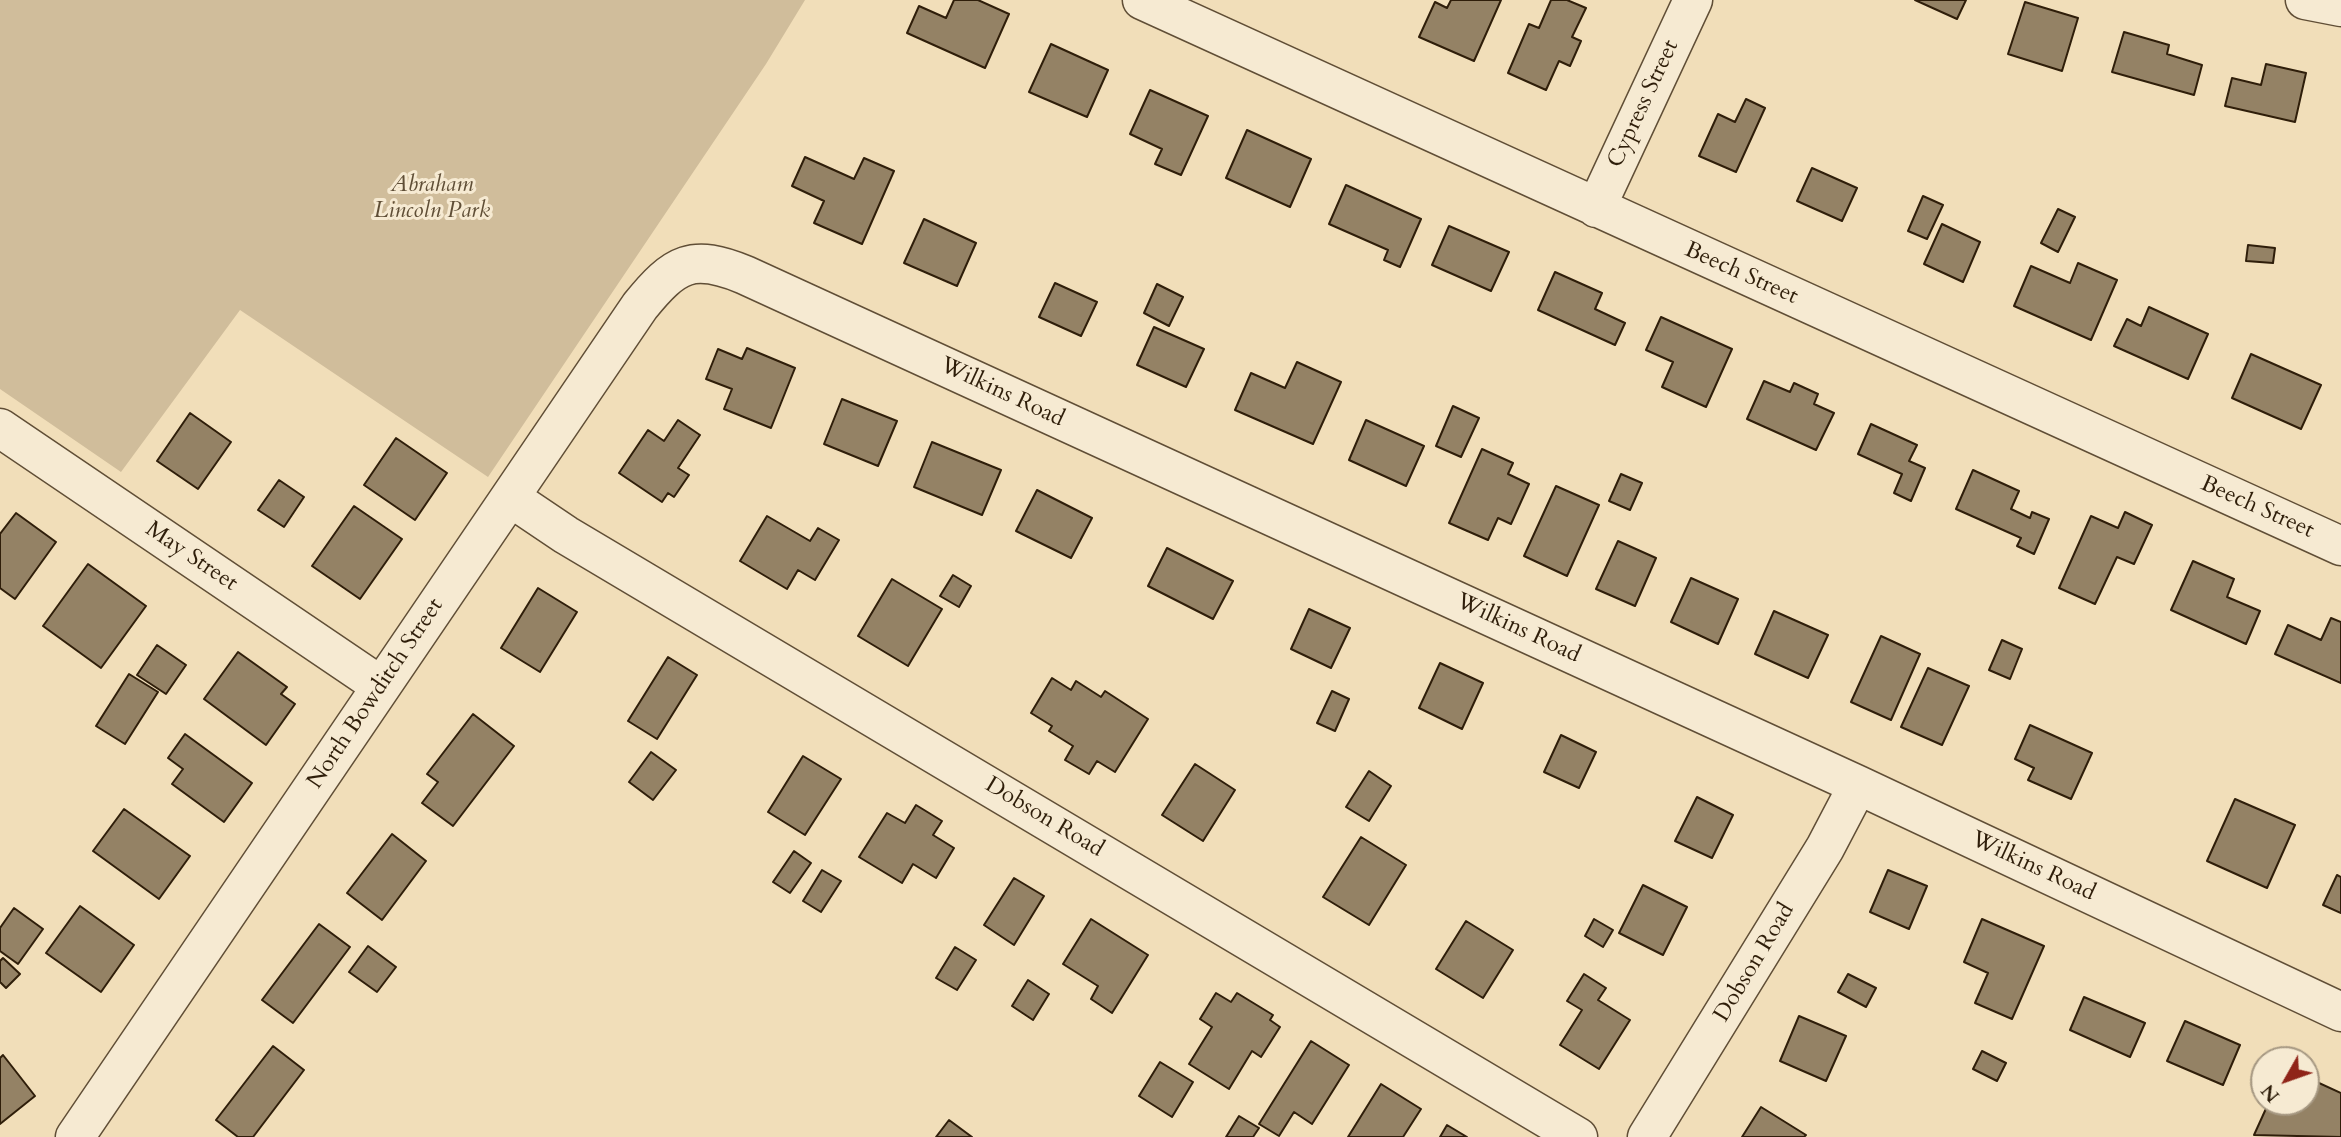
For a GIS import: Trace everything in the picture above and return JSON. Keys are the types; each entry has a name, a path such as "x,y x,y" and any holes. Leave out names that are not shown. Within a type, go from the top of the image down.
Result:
{"street":[{"name":"Beech Street","path":"1142,0 2341,546"},
{"name":"Cypress Street","path":"1596,208 1693,0"},
{"path":"2305,0 2341,7"},
{"name":"North Bowditch Street","path":"75,1137 640,306 668,274 690,263"},
{"name":"Wilkins Road","path":"690,263 717,265 745,275 1858,785 2341,1012"},
{"name":"May Street","path":"0,428 382,686"},
{"name":"Dobson Road","path":"511,498 566,535 1578,1137"},
{"name":"Dobson Road","path":"1647,1137 1825,848 1858,785"}],"green space":[{"name":"Abraham Lincoln Park","path":"0,0 805,0 766,64 488,477 240,310 121,472 0,389"}],"building":[{"path":"954,0 978,0 1009,14 985,68 907,33 919,6 946,18"},
{"path":"1451,0 1501,0 1474,61 1419,37 1435,2 1447,8"},
{"path":"1551,0 1567,0 1586,8 1572,37 1581,41 1570,66 1559,61 1546,90 1508,73 1529,24 1539,28"},
{"path":"1915,0 1966,0 1957,19"},
{"path":"2025,2 2078,18 2062,71 2008,54"},
{"path":"2124,32 2169,45 2167,54 2202,65 2194,95 2112,72"},
{"path":"1051,44 1108,70 1087,117 1029,92"},
{"path":"2266,64 2306,73 2295,122 2225,106 2232,78 2261,85"},
{"path":"1150,90 1208,116 1181,175 1155,164 1162,149 1130,134"},
{"path":"1746,99 1765,108 1736,172 1699,156 1718,114 1735,122"},
{"path":"1247,130 1311,159 1290,207 1226,178"},
{"path":"805,157 854,179 864,158 894,171 862,244 814,223 824,201 792,186"},
{"path":"1812,168 1857,188 1842,221 1797,201"},
{"path":"1346,185 1421,219 1400,267 1384,260 1388,250 1329,224"},
{"path":"1923,196 1943,205 1927,239 1908,231"},
{"path":"2058,209 2075,217 2058,252 2041,243"},
{"path":"924,219 976,243 957,286 904,263"},
{"path":"1942,224 1980,242 1963,282 1924,264"},
{"path":"1449,226 1509,252 1491,291 1432,265"},
{"path":"2248,245 2275,248 2273,263 2246,261"},
{"path":"2078,263 2117,280 2091,340 2014,306 2031,266 2070,283"},
{"path":"1555,272 1602,293 1595,309 1625,323 1615,345 1538,310"},
{"path":"1055,283 1097,302 1081,336 1039,317"},
{"path":"1157,284 1183,297 1169,326 1144,313"},
{"path":"2149,307 2208,334 2188,379 2114,346 2127,319 2141,326"},
{"path":"1661,317 1732,349 1706,407 1662,387 1673,362 1646,350"},
{"path":"1154,327 1204,349 1186,387 1137,365"},
{"path":"747,348 795,368 771,428 724,409 732,389 706,379 718,349 742,359"},
{"path":"2251,354 2321,385 2301,429 2232,398"},
{"path":"1297,362 1341,382 1313,444 1235,410 1251,373 1285,388"},
{"path":"1764,381 1790,392 1794,383 1818,394 1814,404 1834,413 1816,450 1747,419"},
{"path":"842,399 897,421 878,466 824,444"},
{"path":"1453,406 1479,418 1461,457 1436,446"},
{"path":"190,413 231,442 198,489 157,461"},
{"path":"678,420 700,435 678,468 689,475 674,497 668,493 662,502 619,473 648,430 664,441"},
{"path":"1366,420 1424,446 1406,486 1349,460"},
{"path":"1871,424 1917,445 1909,461 1925,468 1911,501 1894,493 1902,474 1858,454"},
{"path":"396,438 447,473 415,520 364,485"},
{"path":"932,442 1001,470 982,515 914,487"},
{"path":"1482,449 1513,463 1508,474 1529,484 1511,524 1498,518 1488,540 1449,523"},
{"path":"1973,470 2019,491 2011,509 2030,518 2032,512 2049,519 2034,554 2017,546 2021,538 1956,509"},
{"path":"1621,474 1642,483 1630,510 1609,501"},
{"path":"279,480 304,497 284,527 258,510"},
{"path":"1556,486 1599,505 1567,576 1524,556"},
{"path":"1037,490 1092,518 1071,558 1016,531"},
{"path":"354,506 402,539 360,599 312,566"},
{"path":"2125,512 2152,525 2134,564 2117,557 2095,604 2059,588 2091,516 2118,528"},
{"path":"16,513 56,542 15,599 0,588 0,534"},
{"path":"767,516 810,541 818,528 839,540 815,580 798,570 787,589 740,561"},
{"path":"1618,541 1656,558 1635,606 1596,589"},
{"path":"1167,548 1233,581 1213,619 1148,586"},
{"path":"2193,561 2234,579 2227,597 2260,611 2246,644 2171,610"},
{"path":"88,564 146,606 101,668 43,626"},
{"path":"953,575 971,586 959,607 940,596"},
{"path":"1691,578 1738,599 1718,644 1671,622"},
{"path":"892,579 942,609 908,666 858,636"},
{"path":"538,588 577,612 540,672 501,648"},
{"path":"1309,609 1350,628 1331,668 1291,649"},
{"path":"1774,611 1828,635 1808,678 1755,654"},
{"path":"2331,618 2341,622 2341,683 2275,654 2288,625 2321,640"},
{"path":"1881,636 1920,654 1891,720 1851,702"},
{"path":"2002,640 2022,649 2010,679 1989,670"},
{"path":"157,645 186,665 166,694 137,675"},
{"path":"238,652 287,687 281,694 295,704 266,745 204,699"},
{"path":"668,657 697,675 657,739 628,721"},
{"path":"1440,663 1483,683 1462,729 1419,708"},
{"path":"1928,668 1969,686 1942,745 1901,727"},
{"path":"129,674 158,692 125,744 96,726"},
{"path":"1052,678 1071,690 1076,681 1101,697 1105,691 1148,719 1115,772 1097,761 1089,774 1065,760 1073,746 1049,731 1052,726 1031,713"},
{"path":"1332,691 1349,699 1335,731 1317,723"},
{"path":"473,714 514,746 453,826 422,803 438,782 427,774"},
{"path":"2030,725 2092,753 2071,799 2028,780 2034,768 2015,759"},
{"path":"185,734 252,783 224,822 172,784 183,769 168,758"},
{"path":"1561,735 1596,752 1579,788 1544,772"},
{"path":"651,752 676,770 653,800 629,782"},
{"path":"803,756 841,779 805,835 768,812"},
{"path":"1195,764 1235,790 1203,841 1162,815"},
{"path":"1369,771 1391,786 1369,821 1346,807"},
{"path":"1697,797 1733,815 1712,858 1675,841"},
{"path":"2235,799 2295,825 2267,888 2207,861"},
{"path":"916,805 942,821 933,835 954,848 936,878 913,864 902,883 859,857 887,813 905,823"},
{"path":"124,809 190,856 159,899 93,851"},
{"path":"392,834 426,861 382,920 347,893"},
{"path":"1361,837 1406,865 1369,925 1323,897"},
{"path":"794,851 811,863 790,893 773,882"},
{"path":"822,870 841,881 821,912 803,901"},
{"path":"1888,870 1927,886 1909,929 1870,912"},
{"path":"2337,875 2341,877 2341,913 2323,905"},
{"path":"1014,878 1044,896 1014,945 984,925"},
{"path":"1643,885 1687,907 1663,955 1619,933"},
{"path":"80,906 134,945 101,992 46,953"},
{"path":"14,908 43,929 18,964 0,951 0,928"},
{"path":"1091,919 1148,955 1112,1013 1091,999 1098,986 1063,964"},
{"path":"1594,919 1613,930 1603,947 1585,936"},
{"path":"1982,919 2044,946 2012,1019 1975,1003 1988,973 1964,962"},
{"path":"1466,921 1513,950 1483,998 1436,969"},
{"path":"319,924 350,947 293,1023 262,1000"},
{"path":"368,946 396,967 377,992 349,972"},
{"path":"955,947 976,960 957,990 936,978"},
{"path":"3,958 20,974 6,988 0,982 0,961"},
{"path":"1584,974 1606,988 1598,1000 1630,1020 1599,1069 1560,1045 1582,1010 1567,1001"},
{"path":"1848,974 1876,988 1866,1007 1838,992"},
{"path":"1028,980 1049,994 1033,1020 1012,1006"},
{"path":"1216,993 1231,1002 1237,993 1273,1015 1270,1020 1280,1027 1261,1057 1252,1051 1229,1089 1189,1064 1212,1027 1200,1019"},
{"path":"2084,997 2145,1023 2130,1057 2070,1030"},
{"path":"1799,1016 1846,1036 1826,1081 1780,1061"},
{"path":"2185,1021 2240,1045 2223,1085 2167,1061"},
{"path":"1311,1041 1349,1065 1312,1124 1294,1112 1279,1136 1259,1124"},
{"path":"273,1046 304,1070 253,1137 238,1137 216,1120"},
{"path":"1982,1051 2006,1063 1997,1081 1973,1069"},
{"path":"3,1055 35,1096 0,1124 0,1058"},
{"path":"1160,1062 1193,1082 1172,1117 1139,1096"},
{"path":"2320,1083 2341,1093 2341,1137 2254,1135 2263,1116 2320,1116"},
{"path":"1381,1084 1421,1109 1403,1137 1348,1137"},
{"path":"1761,1107 1806,1135 1742,1137"},
{"path":"1239,1116 1259,1128 1253,1137 1226,1137"},
{"path":"949,1120 972,1137 936,1137"},
{"path":"1447,1125 1467,1137 1440,1137"}]}
